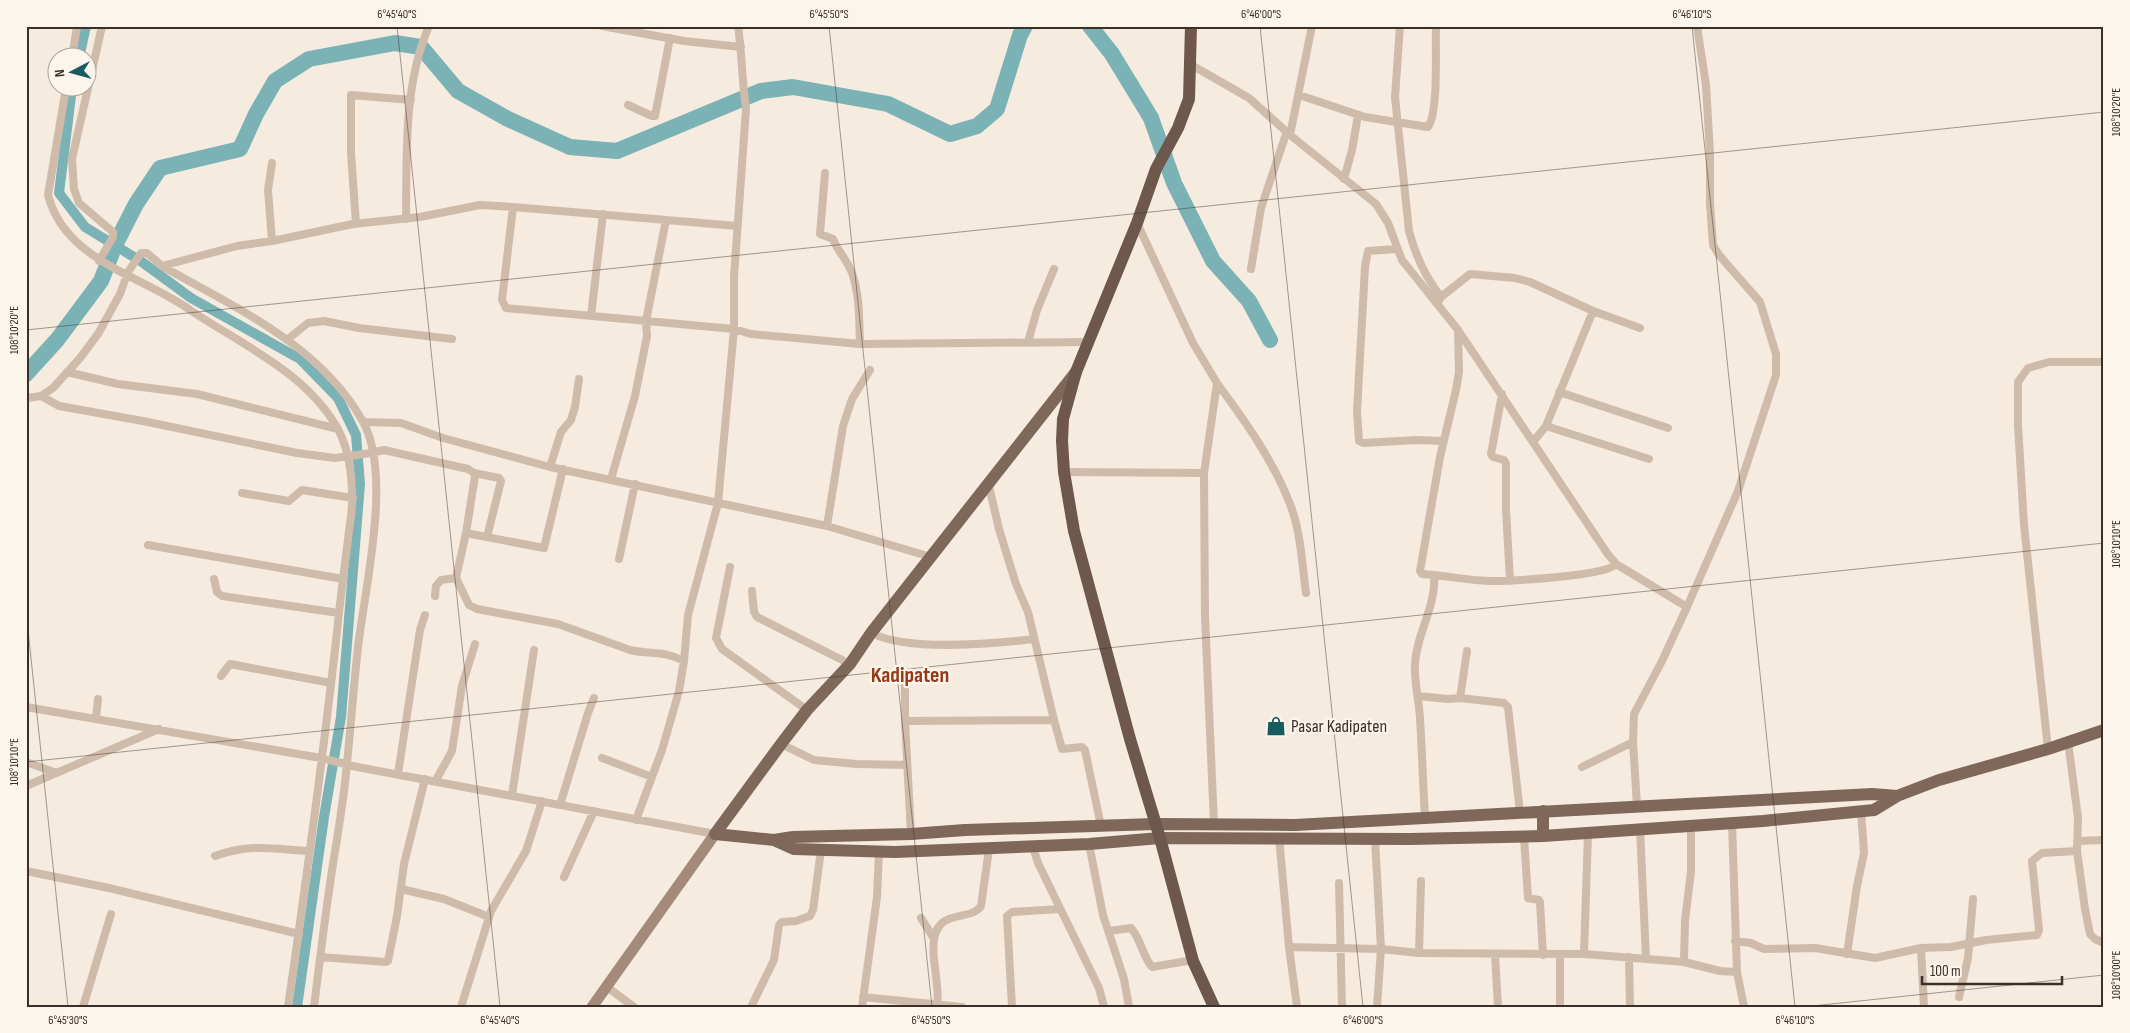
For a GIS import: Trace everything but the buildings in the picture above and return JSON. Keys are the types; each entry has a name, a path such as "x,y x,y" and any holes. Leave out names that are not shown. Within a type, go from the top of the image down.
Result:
{"highway":[{"path":"1191,26 1188,63 1189,100 1178,128 1156,169 1137,222 1076,372 1063,419 1062,441 1064,472 1074,531 1193,960 1214,1007"}],"main road":[{"path":"592,1007 781,744 808,710 850,664 871,633 1076,372"},
{"path":"774,840 794,849 879,852 1033,847 1160,838 1524,837 1763,822 1874,810 1897,796 1939,780 2048,749 2104,730"},
{"path":"715,834 774,840 793,837 1155,824 1295,825 1872,794 1897,796"},
{"path":"1762,801 1763,822"},
{"path":"1622,807 1624,830"},
{"path":"1543,811 1543,836"}],"street":[{"path":"74,48 77,26"},
{"path":"101,262 114,232 79,204 74,189 72,158 102,26"},
{"path":"406,219 407,153 411,100 418,62 429,26"},
{"path":"604,26 741,48"},
{"path":"636,820 662,750 679,691 688,615 718,503 734,329 734,277 746,109 738,26"},
{"path":"1251,269 1261,208 1288,133 1312,26"},
{"path":"1400,26 1395,97 1396,121 1409,231 1412,245 1439,301 1616,564 1646,584 1687,606"},
{"path":"1298,95 1358,115 1427,127 1430,124 1434,98 1436,26"},
{"path":"1638,806 1632,742 1636,707 1662,661 1738,491 1776,375 1777,363 1770,327 1760,302 1719,255 1713,244 1706,85 1697,26"},
{"path":"628,105 655,116 670,38"},
{"path":"1188,63 1249,98 1288,133 1376,204 1388,223 1397,250 1414,276 1439,301"},
{"path":"356,224 351,153 351,95 411,100"},
{"path":"64,98 48,195 52,211 68,235 101,262 178,301 222,332 288,372 322,406 338,430 350,457 352,498 324,759 309,851 288,1007"},
{"path":"1344,179 1352,150 1358,115"},
{"path":"272,163 268,190 272,241"},
{"path":"825,173 820,234 833,239 837,250 852,273 857,301 860,344"},
{"path":"162,266 237,246 356,224 406,219 480,205 737,226"},
{"path":"513,207 502,300 506,308 734,329 751,334 860,344 1089,342"},
{"path":"591,316 603,214"},
{"path":"611,479 636,396 647,336 646,321 666,220"},
{"path":"1137,222 1193,343 1217,383 1245,421 1270,461 1291,504 1298,531 1306,594"},
{"path":"1397,250 1368,251 1365,267 1357,411 1359,441 1363,443 1417,440 1443,441"},
{"path":"27,398 41,396 53,388 67,372 98,334 120,294 125,273 138,255 147,253 162,266 288,339 308,355 334,381 364,422 373,453 377,481 374,521 314,1007"},
{"path":"1414,276 1421,261"},
{"path":"1028,342 1037,310 1054,269"},
{"path":"1439,301 1467,275 1480,274 1530,282 1593,311 1640,328"},
{"path":"1533,442 1546,426 1593,311"},
{"path":"288,339 308,323 324,321 358,328 452,339"},
{"path":"1458,330 1459,372 1443,441 1420,571 1422,574 1489,581 1510,581 1584,575 1610,569 1616,564"},
{"path":"2048,749 2024,525 2018,425 2018,382 2028,368 2049,362 2104,362"},
{"path":"828,526 843,426 852,399 870,370"},
{"path":"67,372 118,384 197,394 338,430"},
{"path":"550,467 561,432 570,420 575,407 579,379"},
{"path":"1214,825 1205,616 1204,473 1217,383"},
{"path":"1559,392 1668,428"},
{"path":"1502,394 1491,454 1493,457 1504,460 1506,464 1506,509 1510,581"},
{"path":"41,396 59,406 143,421 297,453 335,458 384,450 419,456 468,469 474,473 499,478 501,480 487,537"},
{"path":"364,422 401,423 443,438 550,467 828,526 931,557"},
{"path":"1546,426 1649,459"},
{"path":"466,533 544,548 563,469"},
{"path":"1064,472 1204,473"},
{"path":"474,473 466,533 456,578 469,605 477,609 558,624 630,650 642,653 662,652 684,661"},
{"path":"988,482 999,529 1016,584 1028,612 1062,749 1082,746 1085,750 1101,826"},
{"path":"619,558 635,484"},
{"path":"242,493 289,501 302,490 352,498"},
{"path":"148,545 343,579"},
{"path":"730,567 716,638 722,649 808,710"},
{"path":"1425,818 1415,666 1421,632 1434,590 1434,575"},
{"path":"435,596 436,586 441,580 456,578"},
{"path":"214,579 217,592 222,596 339,613"},
{"path":"752,591 754,612 757,617 850,664"},
{"path":"398,774 420,630 425,615"},
{"path":"871,633 880,638 951,644 989,644 1034,639"},
{"path":"436,780 452,751 462,686 475,644"},
{"path":"512,795 534,650"},
{"path":"1460,698 1467,651"},
{"path":"221,676 230,664 332,682"},
{"path":"905,682 904,721 911,834"},
{"path":"1418,696 1448,700 1460,698 1504,703 1508,707 1520,812"},
{"path":"560,805 594,698"},
{"path":"96,718 98,699"},
{"path":"26,707 324,759 715,834"},
{"path":"904,721 1054,720"},
{"path":"26,786 159,729"},
{"path":"2068,741 2078,818 2077,851 2090,934 2095,939 2104,943"},
{"path":"1582,767 1632,742"},
{"path":"781,744 814,760 856,764 908,765"},
{"path":"602,758 652,777"},
{"path":"26,762 57,773"},
{"path":"320,956 388,961 397,916 400,888 425,779"},
{"path":"461,1007 489,918 526,851 542,801"},
{"path":"1847,954 1864,852 1861,811"},
{"path":"564,877 594,812"},
{"path":"1732,823 1737,972 1744,1007"},
{"path":"1684,962 1691,826"},
{"path":"1640,829 1646,958"},
{"path":"1584,954 1588,833"},
{"path":"1279,837 1289,947 1297,1007"},
{"path":"1524,837 1528,898 1539,900 1540,902 1543,955"},
{"path":"1375,838 1381,949 1377,1007"},
{"path":"2077,842 2104,840"},
{"path":"1089,844 1103,915 1126,986 1129,1007"},
{"path":"215,856 234,849 256,846 309,851"},
{"path":"1033,847 1060,909 1099,988 1104,1007"},
{"path":"938,1005 934,937 939,925 946,919 974,912 981,906 989,849"},
{"path":"751,1007 774,960 779,926 782,922 796,921 810,916 813,910 821,850"},
{"path":"1735,941 1751,943 1764,949 1808,948 1875,958 1921,948 2037,935 2039,930 2032,861 2042,853 2077,851"},
{"path":"862,1007 877,897 879,852"},
{"path":"26,871 109,888 299,934"},
{"path":"1419,953 1421,881"},
{"path":"1339,883 1339,948 1342,1007"},
{"path":"400,888 444,899 489,918"},
{"path":"1959,997 1969,944 1973,900"},
{"path":"1012,1007 1007,916 1012,912 1060,909"},
{"path":"82,1007 111,914"},
{"path":"921,918 934,937"},
{"path":"1108,931 1131,928 1135,932 1146,960 1152,967 1193,960"},
{"path":"1289,947 1381,949 1419,953 1495,955 1584,954 1684,962 1720,971 1737,972"},
{"path":"1921,948 1924,1007"},
{"path":"1495,955 1498,1007"},
{"path":"1560,955 1560,1007"},
{"path":"1629,957 1630,1007"},
{"path":"607,987 634,1007"},
{"path":"863,997 962,1007"}],"waterway":[{"path":"81,48 86,26"},
{"path":"26,374 57,340 101,281 115,245 136,204 160,168 240,149 256,114 275,81 309,59 395,43 421,47 458,91 508,119 570,147 617,151 761,91 793,87 888,104 950,134 977,126 997,109 1020,35 1025,26"},
{"path":"1090,26 1112,54 1151,118 1174,183 1213,261 1249,301 1270,340"},
{"path":"71,98 59,193 85,227 142,262 191,298 300,359 338,398 356,435 360,484 341,717 324,817 297,1007"}],"place":[{"name":"Pasar Kadipaten","path":"1276,726"}],"district":[{"name":"Kadipaten","path":"910,674"}]}
